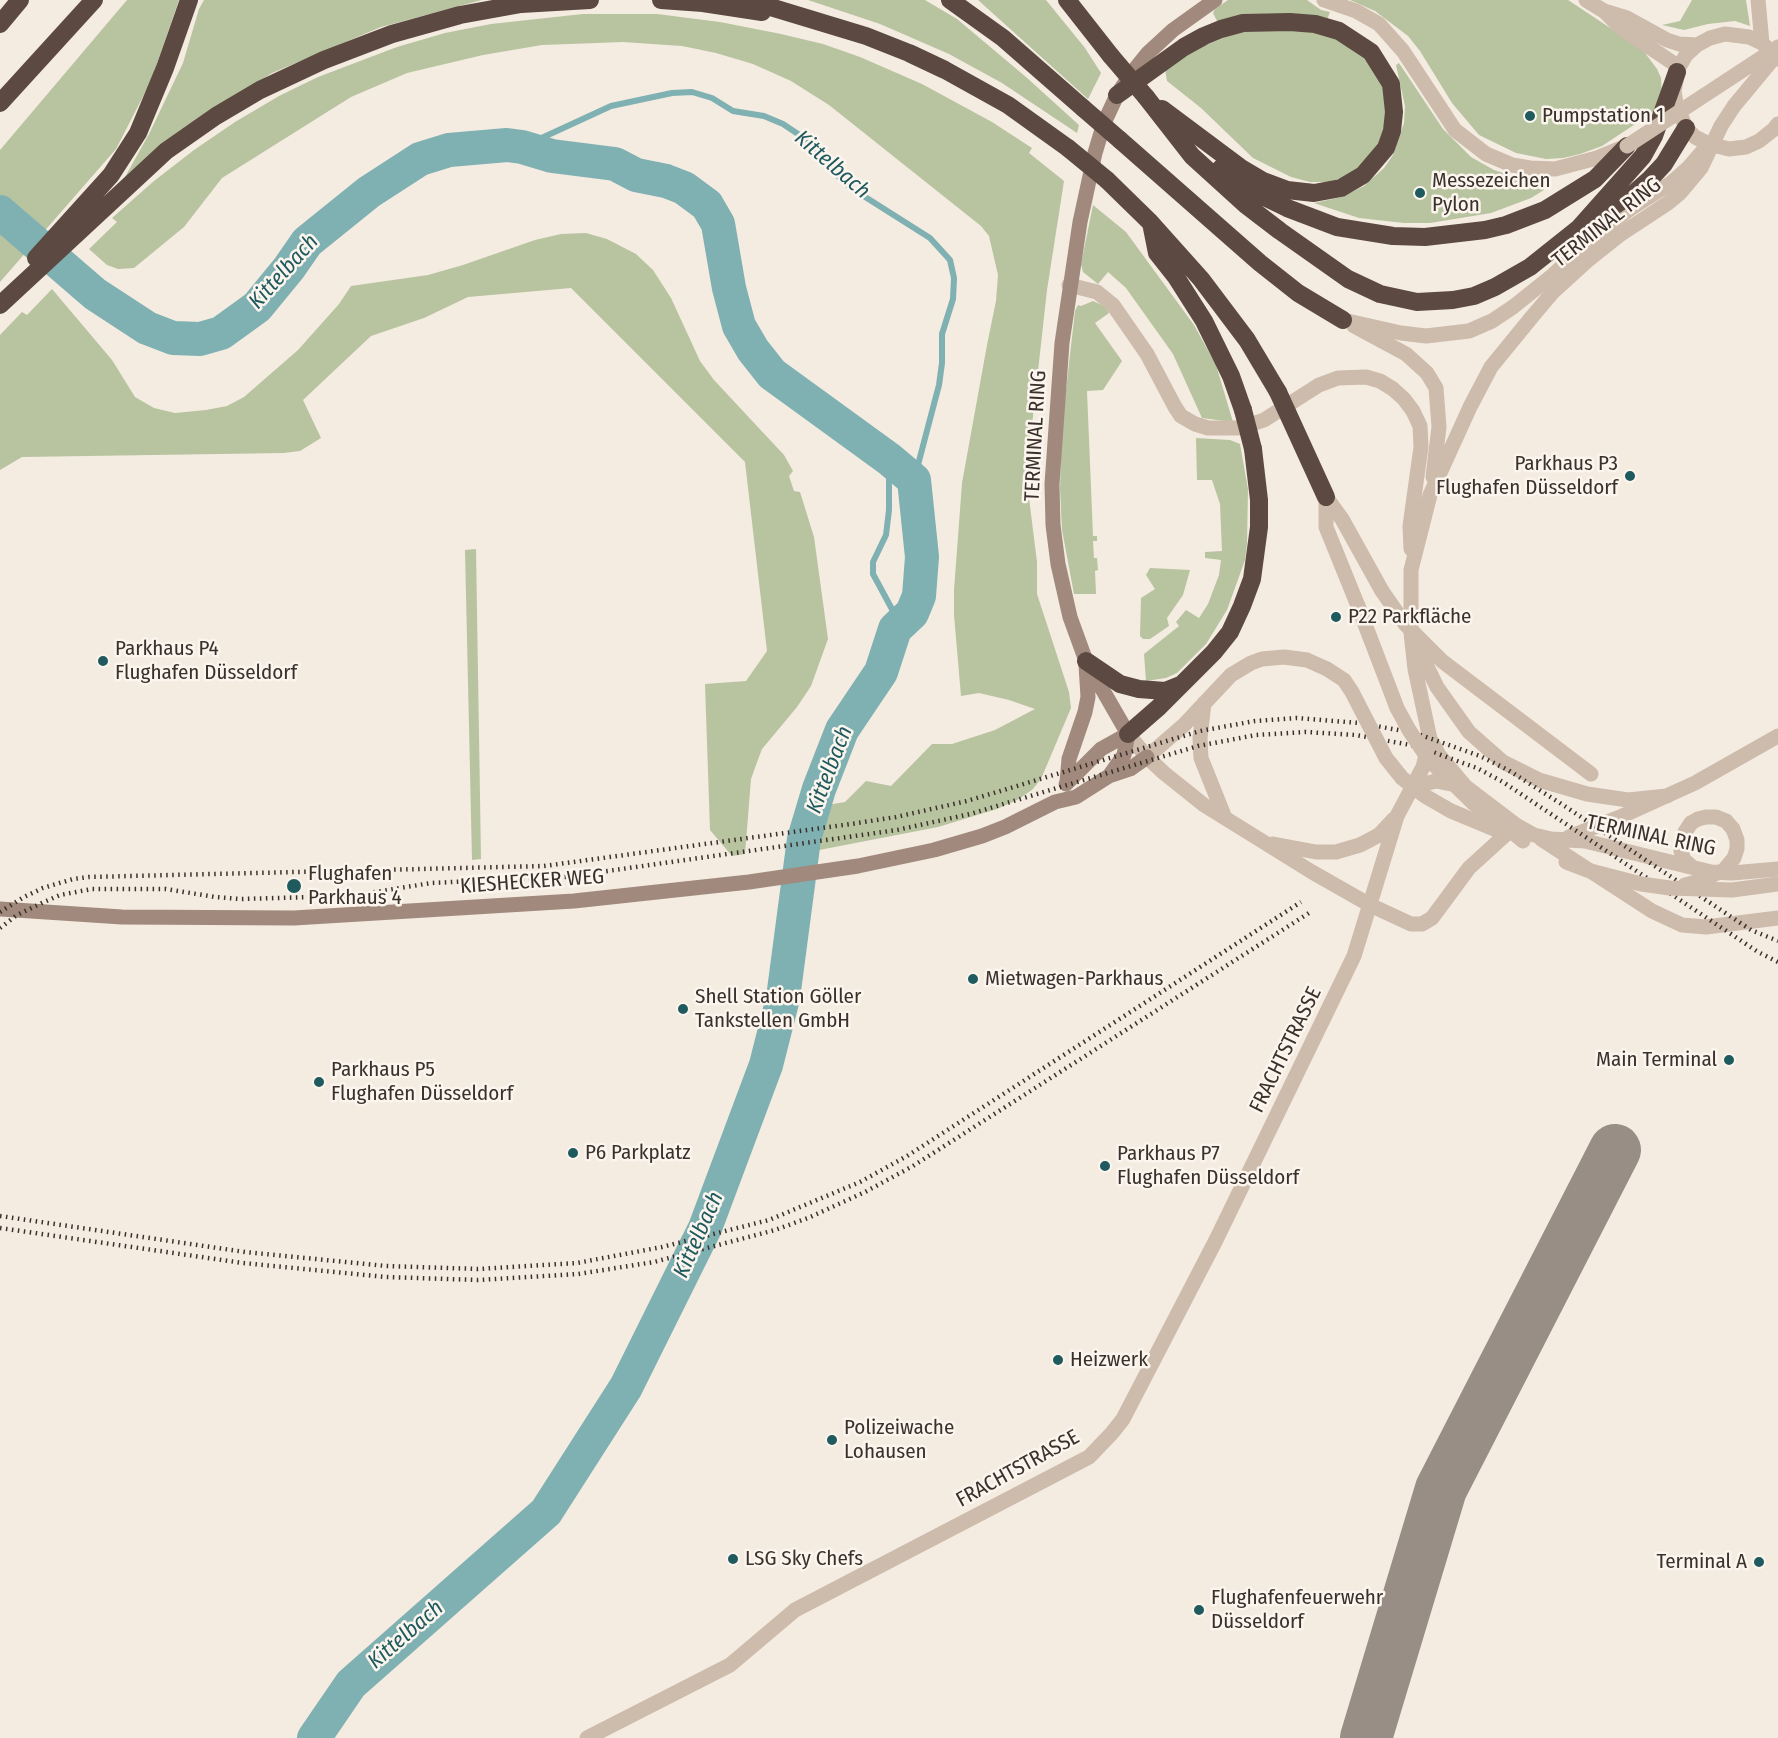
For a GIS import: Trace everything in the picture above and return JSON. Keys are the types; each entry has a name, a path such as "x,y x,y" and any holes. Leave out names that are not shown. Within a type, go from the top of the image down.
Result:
{"highway":[{"path":"0,24 20,0"},
{"path":"0,102 94,0"},
{"path":"3,302 42,268 93,207 138,133 165,68 189,0"},
{"path":"93,207 216,116 260,90 324,60 392,34 460,15 522,4 590,0"},
{"path":"661,0 703,3 809,19"},
{"path":"747,0 866,36 945,70 1008,105 1068,148 1107,180 1180,254 1224,308 1262,363 1278,392 1326,497"},
{"path":"950,0 1003,38 1260,263 1298,293 1343,320"},
{"path":"970,0 988,15 1003,38"},
{"path":"1067,0 1191,156 1246,205 1320,261 1348,279 1380,294 1417,302 1474,296 1530,267 1579,228 1633,194 1650,179 1664,164 1686,128"},
{"path":"1117,95 1184,47 1204,36 1244,23 1290,22 1315,24 1339,31 1371,52 1391,84 1394,112 1392,131 1386,148 1363,175 1341,188 1314,193 1287,190 1263,181 1241,168 1146,97"},
{"path":"1579,228 1643,156 1654,136 1678,70"},
{"path":"1146,97 1225,172 1257,193 1287,208 1337,227 1393,236 1425,237 1456,234 1506,225 1545,210 1595,179 1627,146"},
{"path":"1128,734 1184,684 1230,632 1252,579 1259,527 1259,500 1253,448 1231,376 1204,321 1176,277 1157,253 1150,222"},
{"path":"1086,662 1120,684 1138,689 1165,691 1184,684"}],"street":[{"name":"TERMINAL RING","path":"1215,0 1173,30 1148,53 1117,95 1104,123 1095,153 1080,222 1069,285 1054,428 1052,484 1053,525 1064,594 1086,662 1128,734 1147,757 1172,780 1225,819 1264,843 1370,905 1402,921 1422,924 1432,918 1469,868 1516,825"},
{"path":"1324,0 1356,11 1379,24 1403,51 1455,130 1471,144 1499,161 1530,168 1555,169 1597,158 1627,146 1778,47"},
{"path":"1586,0 1604,11 1621,28 1678,70"},
{"path":"1758,0 1762,44"},
{"path":"1604,11 1627,18 1667,40 1679,44 1697,45"},
{"path":"1778,59 1762,44 1749,37 1725,34 1710,38 1697,45 1686,55 1678,70 1674,91 1676,104 1686,128 1695,138 1708,144 1729,149 1746,147 1759,141 1778,124"},
{"name":"TERMINAL RING","path":"1778,53 1720,126 1701,168 1686,187 1668,203 1621,234 1553,292 1491,367 1430,495 1411,570 1409,602 1415,669 1430,739 1445,763 1466,787 1516,825 1528,838 1652,911 1682,925 1706,927 1778,918"},
{"name":"TERMINAL RING","path":"1343,320 1426,336 1469,331 1492,321 1513,307 1630,209 1671,183 1689,167 1708,144"},
{"path":"1069,285 1098,292 1113,305 1147,354 1181,416 1195,424 1208,428 1240,428 1264,420 1319,385 1338,378 1366,377 1380,381 1399,394 1413,411 1420,426 1421,447 1410,526 1411,570"},
{"path":"1343,320 1406,354 1427,373 1436,388 1439,427 1430,495"},
{"name":"TERMINAL RING","path":"1326,497 1326,527 1385,681 1408,730 1429,760 1473,803 1505,826 1587,870 1641,884 1670,888 1732,890 1778,884"},
{"path":"1326,497 1342,519 1382,591 1405,624 1442,661 1591,774"},
{"name":"TERMINAL RING","path":"1411,633 1437,687 1470,732 1503,762 1539,780 1587,794 1628,800 1667,796"},
{"path":"1147,757 1184,725 1230,675 1262,659 1284,657 1307,660 1344,680 1386,758 1402,778 1425,796 1451,811 1528,838"},
{"path":"1067,782 1069,759 1087,704 1086,662"},
{"path":"1204,703 1200,738 1202,758 1225,819"},
{"path":"1055,802 1067,782 1101,749 1128,734"},
{"name":"KIESHECKER WEG","path":"1109,776 1124,755 1128,734"},
{"name":"TERMINAL RING","path":"1551,839 1586,832 1667,796 1695,783 1778,736"},
{"name":"TERMINAL RING","path":"1370,905 1397,816 1423,767 1430,739"},
{"name":"KIESHECKER WEG","path":"0,909 122,917 294,918 574,902 776,878 903,856 982,836 1055,802 1076,797 1109,776 1130,769 1147,757"},
{"path":"1410,792 1424,784 1436,781 1466,787"},
{"name":"TERMINAL RING","path":"1264,843 1316,852 1336,852 1360,845 1378,835 1397,816"},
{"path":"1670,888 1700,881 1724,870 1734,858 1737,849 1733,829 1726,821 1716,817 1706,817 1691,823 1685,831 1681,851 1684,860 1690,867 1699,870"},
{"name":"TERMINAL RING","path":"1528,838 1595,843 1699,870 1732,873 1778,869"},
{"name":"FRACHTSTRASSE","path":"587,1738 730,1665 795,1610 1056,1475 1089,1457 1102,1446 1123,1419 1233,1204 1354,956 1370,905"}],"green space":[{"path":"127,0 179,0 151,81 116,149 0,282 0,150"},
{"path":"204,0 482,0 381,27 272,73 196,122 125,177 149,134 183,63 199,9"},
{"path":"808,0 925,0 957,19 1026,77 1079,125 1077,133 1002,83 949,54 880,24"},
{"path":"978,0 1046,0 1085,48 1101,73 1088,99"},
{"path":"1228,0 1307,0 1321,10 1330,12 1327,20 1217,21 1213,13 1215,9"},
{"path":"1350,0 1568,0 1642,49 1661,78 1662,95 1658,109 1602,146 1580,154 1546,159 1516,153 1479,135 1452,103 1408,36 1375,11"},
{"path":"1692,0 1746,0 1750,26 1735,21 1684,30 1662,25 1680,21"},
{"path":"583,14 657,14 720,22 823,44 860,57 922,84 992,122 1032,148 1029,153 1064,181 1047,290 1032,425 1028,490 1037,562 1037,594 1069,692 1071,708 1041,779 1032,790 1017,800 997,809 938,827 809,852 821,806 845,802 866,781 891,786 932,744 952,744 995,730 1035,709 979,693 961,696 954,590 962,483 996,301 998,275 989,236 981,226 829,105 791,81 753,64 716,53 682,46 623,42 542,45 483,55 407,73 351,97 222,178 184,227 134,268 118,269 107,265 89,249 117,222 112,218 194,150 279,96 318,77 397,47 445,33 491,24"},
{"path":"1266,29 1294,29 1327,35 1353,47 1373,64 1383,86 1388,109 1384,129 1377,149 1364,165 1347,176 1330,182 1310,182 1291,177 1253,158 1201,108 1167,81 1165,69 1194,50 1235,33"},
{"path":"1399,63 1443,129 1471,157 1494,170 1542,185 1544,190 1531,198 1491,213 1430,223 1404,223 1359,218 1314,203 1342,197 1364,186 1384,168 1393,155 1404,123 1405,106 1396,65"},
{"path":"1093,205 1126,232 1194,325 1216,365 1233,422 1202,418 1173,354 1126,288 1108,272 1098,284 1083,272 1081,264"},
{"path":"586,233 607,239 636,254 653,270 671,298 700,361 714,380 784,455 793,471 789,476 794,491 800,492 814,537 828,639 811,686 797,707 762,749 751,779 745,854 732,856 710,830 705,684 746,681 767,651 745,462 571,288 468,297 424,318 371,336 303,400 321,438 300,451 22,457 0,470 0,335 22,312 27,315 52,289 112,360 135,397 154,408 175,413 206,410 227,406 244,397 298,350 339,304 351,286 428,275 535,240 561,234"},
{"path":"1093,301 1106,307 1109,313 1095,323 1122,361 1103,390 1087,391 1093,536 1097,536 1097,541 1093,541 1094,558 1097,558 1098,570 1095,571 1096,594 1074,594 1062,530 1060,487 1062,425 1075,311 1078,305"},
{"path":"1196,438 1230,440 1240,444 1248,489 1245,560 1227,610 1206,644 1177,673 1166,678 1146,681 1144,654 1179,626 1176,622 1186,610 1199,618 1208,604 1219,575 1221,560 1205,558 1205,552 1222,551 1220,504 1212,480 1197,480"},
{"path":"476,549 481,859 472,860 465,550"},
{"path":"1150,568 1190,570 1183,595 1167,618 1169,626 1150,639 1143,639 1140,636 1141,598 1155,589 1146,575"}],"waterway":[{"name":"Kittelbach","path":"522,147 611,106 672,93 692,92 712,98 733,111 764,116 783,124 801,136 824,163 851,188 930,238 950,260 954,278 953,299 942,334 939,385 914,480"},
{"name":"Kittelbach","path":"0,212 95,294 147,328 173,338 200,339 221,333 257,307 307,242 369,192 420,159 449,150 507,145 552,156 615,164 636,175 666,181 684,188 707,205 718,224 729,288 739,326 753,350 772,374 889,459 914,480 922,557 919,596 912,613 895,629 881,672 842,730 819,789 804,839 783,998 766,1065 705,1228 626,1387 546,1512 351,1684 314,1738"},
{"name":"Kittelbach","path":"889,459 889,510 886,535 873,562 873,574 893,611 895,629"}],"taxiway":[{"path":"1366,1738 1441,1489 1615,1150"}],"railway":[{"path":"0,912 43,888 89,877 544,866 851,824 896,817 967,801 1200,731 1255,721 1297,718 1359,723 1415,733 1480,756 1508,770 1563,805 1751,930 1778,941"},
{"path":"0,928 17,915 60,895 92,889 166,889 240,899 351,896 431,883 565,877 897,830 970,814 1198,746 1256,735 1306,732 1356,735 1416,746 1477,768 1503,782 1758,952 1778,962"},
{"path":"0,1216 245,1252 386,1266 478,1269 577,1263 662,1247 769,1220 860,1182 907,1156 1301,902"},
{"path":"0,1228 243,1263 386,1277 478,1280 578,1274 654,1262 775,1230 865,1192 913,1166 1309,913"}],"place":[{"name":"Pumpstation 1","path":"1530,116"},
{"name":"Messezeichen Pylon","path":"1420,193"},
{"name":"Parkhaus P3 Flughafen Düsseldorf","path":"1630,476"},
{"name":"P22 Parkfläche","path":"1336,617"},
{"name":"Parkhaus P4 Flughafen Düsseldorf","path":"103,661"},
{"name":"Flughafen Parkhaus 4","path":"294,886"},
{"name":"Mietwagen-Parkhaus","path":"973,979"},
{"name":"Shell Station Göller Tankstellen GmbH","path":"683,1009"},
{"name":"Main Terminal","path":"1729,1060"},
{"name":"Parkhaus P5 Flughafen Düsseldorf","path":"319,1082"},
{"name":"P6 Parkplatz","path":"573,1153"},
{"name":"Parkhaus P7 Flughafen Düsseldorf","path":"1105,1166"},
{"name":"Heizwerk","path":"1058,1360"},
{"name":"Polizeiwache Lohausen","path":"832,1440"},
{"name":"LSG Sky Chefs","path":"733,1559"},
{"name":"Terminal A","path":"1759,1562"},
{"name":"Flughafenfeuerwehr Düsseldorf","path":"1199,1610"}]}
